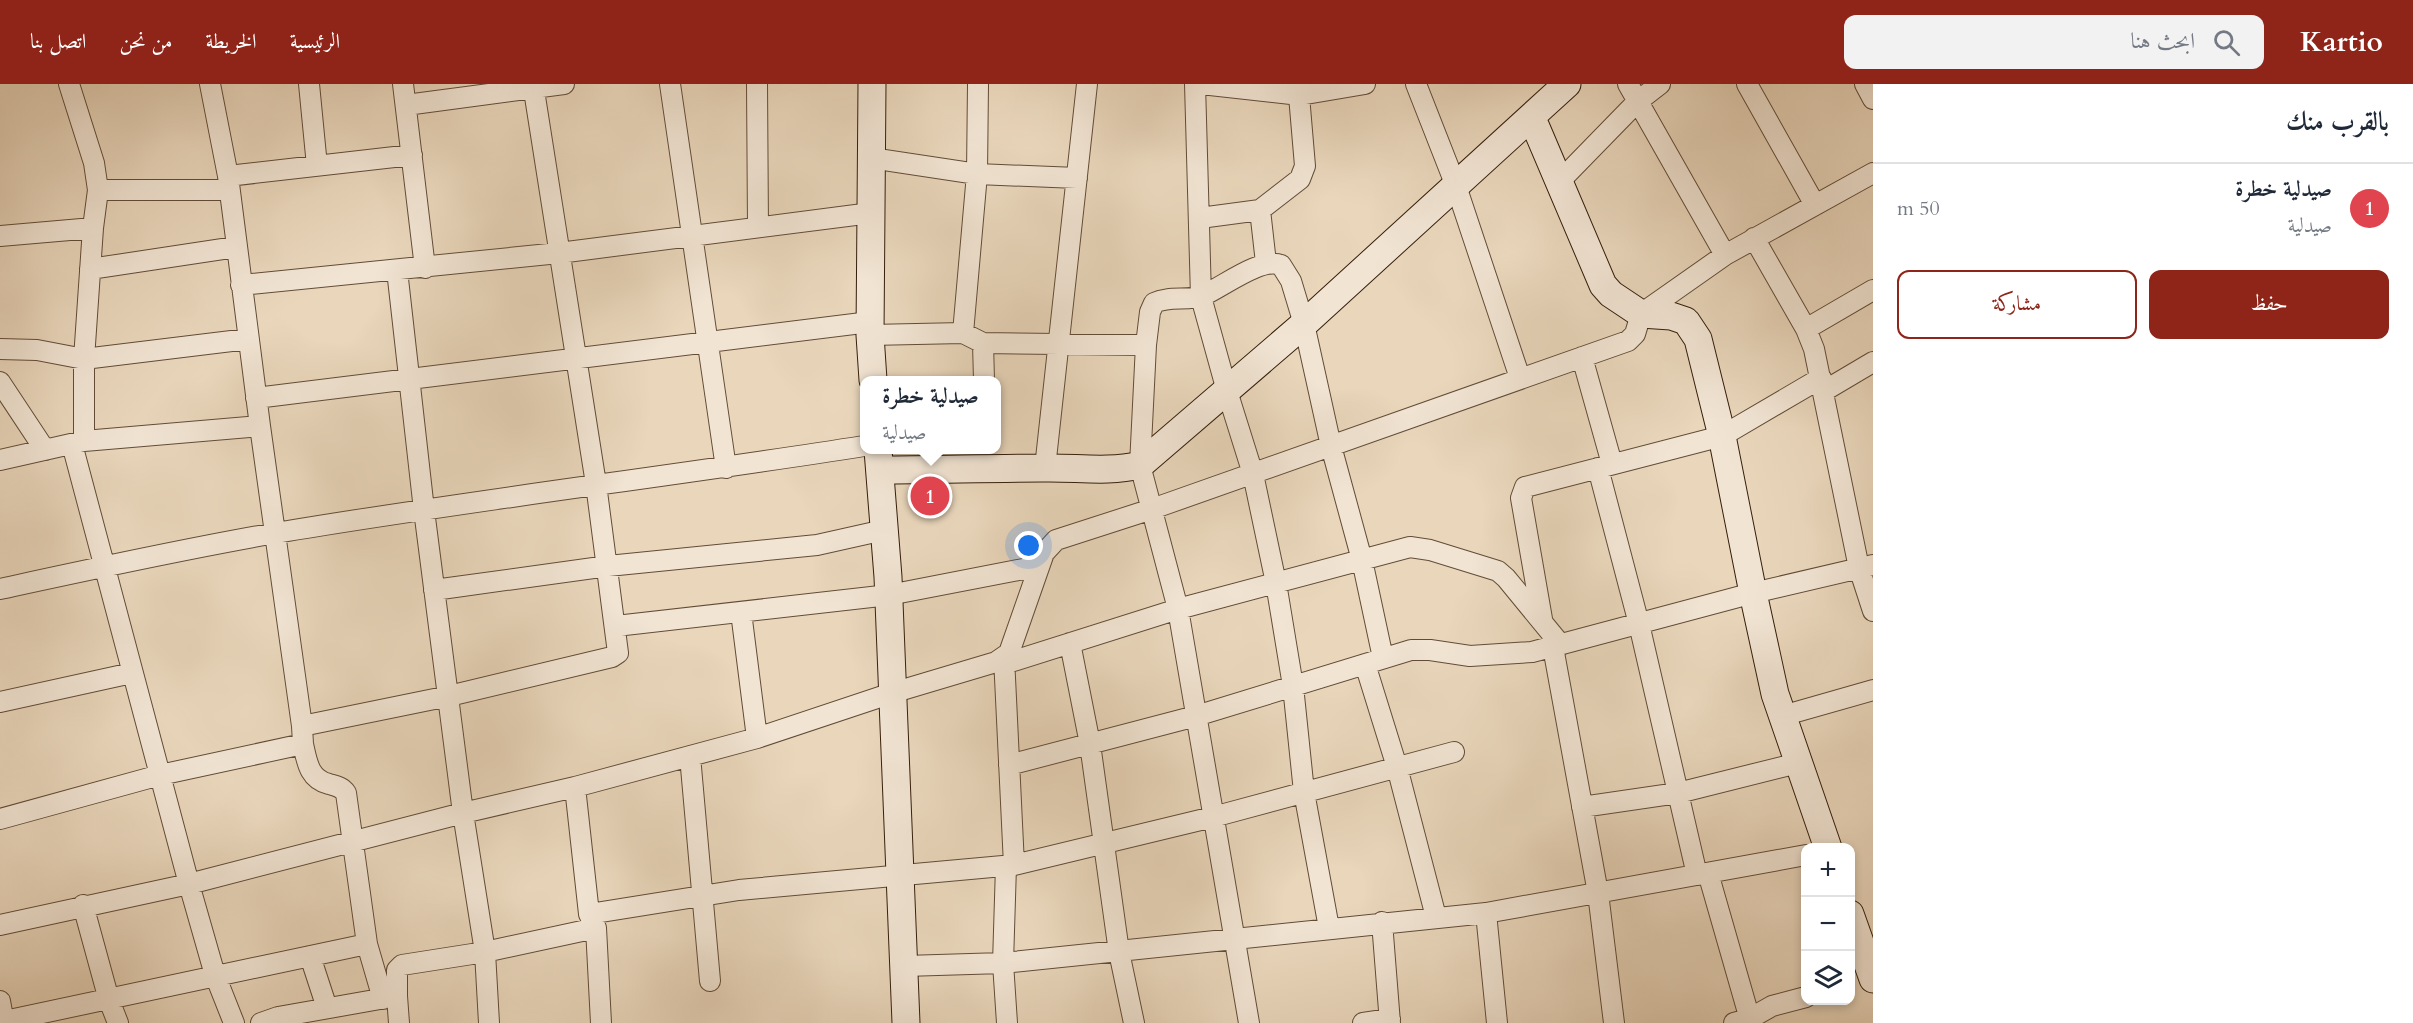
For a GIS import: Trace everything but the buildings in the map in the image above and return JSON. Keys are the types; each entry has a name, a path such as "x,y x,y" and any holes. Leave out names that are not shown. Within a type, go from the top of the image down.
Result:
{"street":[{"path":"69,84 94,163 98,190 93,228 78,442 104,567 132,673 215,975 234,1023"},
{"path":"210,84 229,183 274,533 309,769 319,781 343,789 346,793 367,944 399,1023"},
{"path":"309,84 317,166"},
{"path":"403,84 426,268"},
{"path":"406,105 533,86 564,84"},
{"path":"670,84 726,468"},
{"path":"758,84 758,227"},
{"path":"872,84 870,328 873,376"},
{"path":"963,333 977,174 978,84"},
{"path":"1044,468 1087,84"},
{"path":"1195,84 1201,297 1253,474 1276,583 1293,686 1304,792 1329,928"},
{"path":"1201,84 1299,89 1365,84"},
{"path":"1416,84 1456,186 1520,378"},
{"path":"1628,84 1725,255"},
{"path":"1559,182 1638,101 1660,84"},
{"path":"1747,84 1815,205"},
{"path":"1865,84 1873,99"},
{"path":"0,819 449,696 615,657 619,650 608,566 533,86"},
{"path":"1200,218 1260,210 1300,179 1304,173 1299,89"},
{"path":"906,1023 889,595 879,460 987,460 1044,468 1100,471 1119,470 1140,465 1304,324 1532,118 1554,89"},
{"path":"1532,118 1603,285 1611,294 1641,314 1679,317 1693,329 1698,339 1722,436 1753,593 1782,716 1825,843"},
{"path":"98,190 229,183 317,166 412,155"},
{"path":"872,158 977,174 1077,178"},
{"path":"1007,1023 1003,963 1010,866 1009,765 1004,661 1017,632 1044,553 1056,540 1253,474 1628,341 1635,334 1641,314 1725,255 1873,172"},
{"path":"1260,210 1266,263"},
{"path":"241,285 560,253 871,213"},
{"path":"0,236 93,228"},
{"path":"1754,238 1806,329 1822,384 1866,567 1873,611"},
{"path":"90,269 236,246"},
{"path":"1249,1023 1178,609 1140,465 1146,345 1150,312 1154,303 1165,298 1201,297 1266,263 1281,265 1288,273 1304,324 1331,446 1362,560 1374,661 1396,767 1436,917"},
{"path":"397,270 423,510 485,951 489,1023"},
{"path":"1806,329 1873,290"},
{"path":"256,398 576,357 870,328 963,333 983,344 1146,345"},
{"path":"0,349 37,350 84,359 248,339"},
{"path":"983,344 984,376"},
{"path":"1582,357 1678,793 1745,1022 1772,1006 1801,998"},
{"path":"1542,622 1521,498 1522,491 1530,485 1722,436 1822,384 1873,362"},
{"path":"0,382 45,450"},
{"path":"0,460 78,442 260,426"},
{"path":"0,589 274,533 860,447"},
{"path":"434,590 608,566 817,545 884,530"},
{"path":"0,924 189,884 464,813 575,787 757,738 892,693 1070,643 1178,609 1410,547 1430,550 1489,567 1506,578 1542,622 1557,646 1598,893 1614,1023"},
{"path":"616,626 889,595 1039,566"},
{"path":"1009,765 1196,716 1412,650 1488,656 1532,652 1753,593 1866,567"},
{"path":"741,612 757,738"},
{"path":"1070,643 1090,744 1119,952 1134,1023"},
{"path":"0,702 132,673"},
{"path":"1782,716 1873,690"},
{"path":"390,997 397,970 402,965 485,951 592,921 739,890 1010,866 1213,817 1454,752"},
{"path":"690,756 710,981"},
{"path":"1582,807 1678,793 1798,763"},
{"path":"575,787 592,921 601,1023"},
{"path":"905,966 1003,963 1486,913 1801,856"},
{"path":"83,905 109,1000 118,1023"},
{"path":"1486,913 1497,1023"},
{"path":"1363,1023 1390,1021 1382,922"},
{"path":"1855,922 1867,944 1873,979"},
{"path":"0,1001 3,1022 367,944"},
{"path":"310,956 327,1008"},
{"path":"273,1021 327,1008 390,997"}],"place":[{"name":"صيدلية خطرة","path":"930,496"}]}
